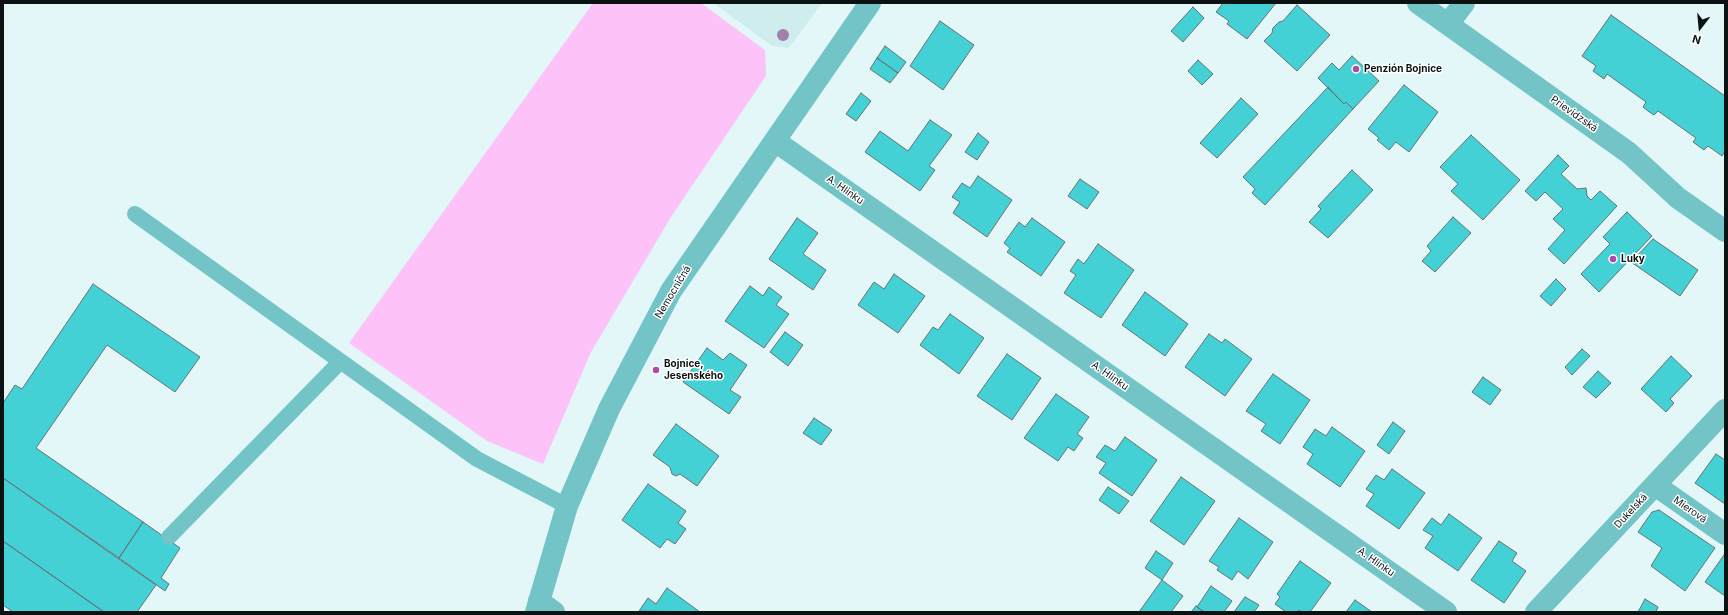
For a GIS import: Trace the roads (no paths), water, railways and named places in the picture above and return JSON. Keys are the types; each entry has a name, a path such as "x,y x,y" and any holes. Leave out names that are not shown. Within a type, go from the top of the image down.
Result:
{"street":[{"name":"Nemocničná","path":"543,608 567,506 609,409 671,291 870,3"},
{"name":"Prievidzská","path":"1418,3 1630,153 1678,198 1725,231"},
{"path":"1448,24 1464,3"},
{"name":"A. Hlinku","path":"775,140 1446,612"},
{"name":"Dukelská","path":"1536,612 1725,410"},
{"name":"Mierová","path":"1655,485 1725,534"}],"lane":[{"path":"135,214 477,459 567,506"},
{"path":"169,537 340,362"}],"place":[{"name":"Penzión Bojnice","path":"1356,69"},
{"name":"Luky","path":"1613,259"},
{"name":"Bojnice, Jesenského","path":"656,370"}]}
